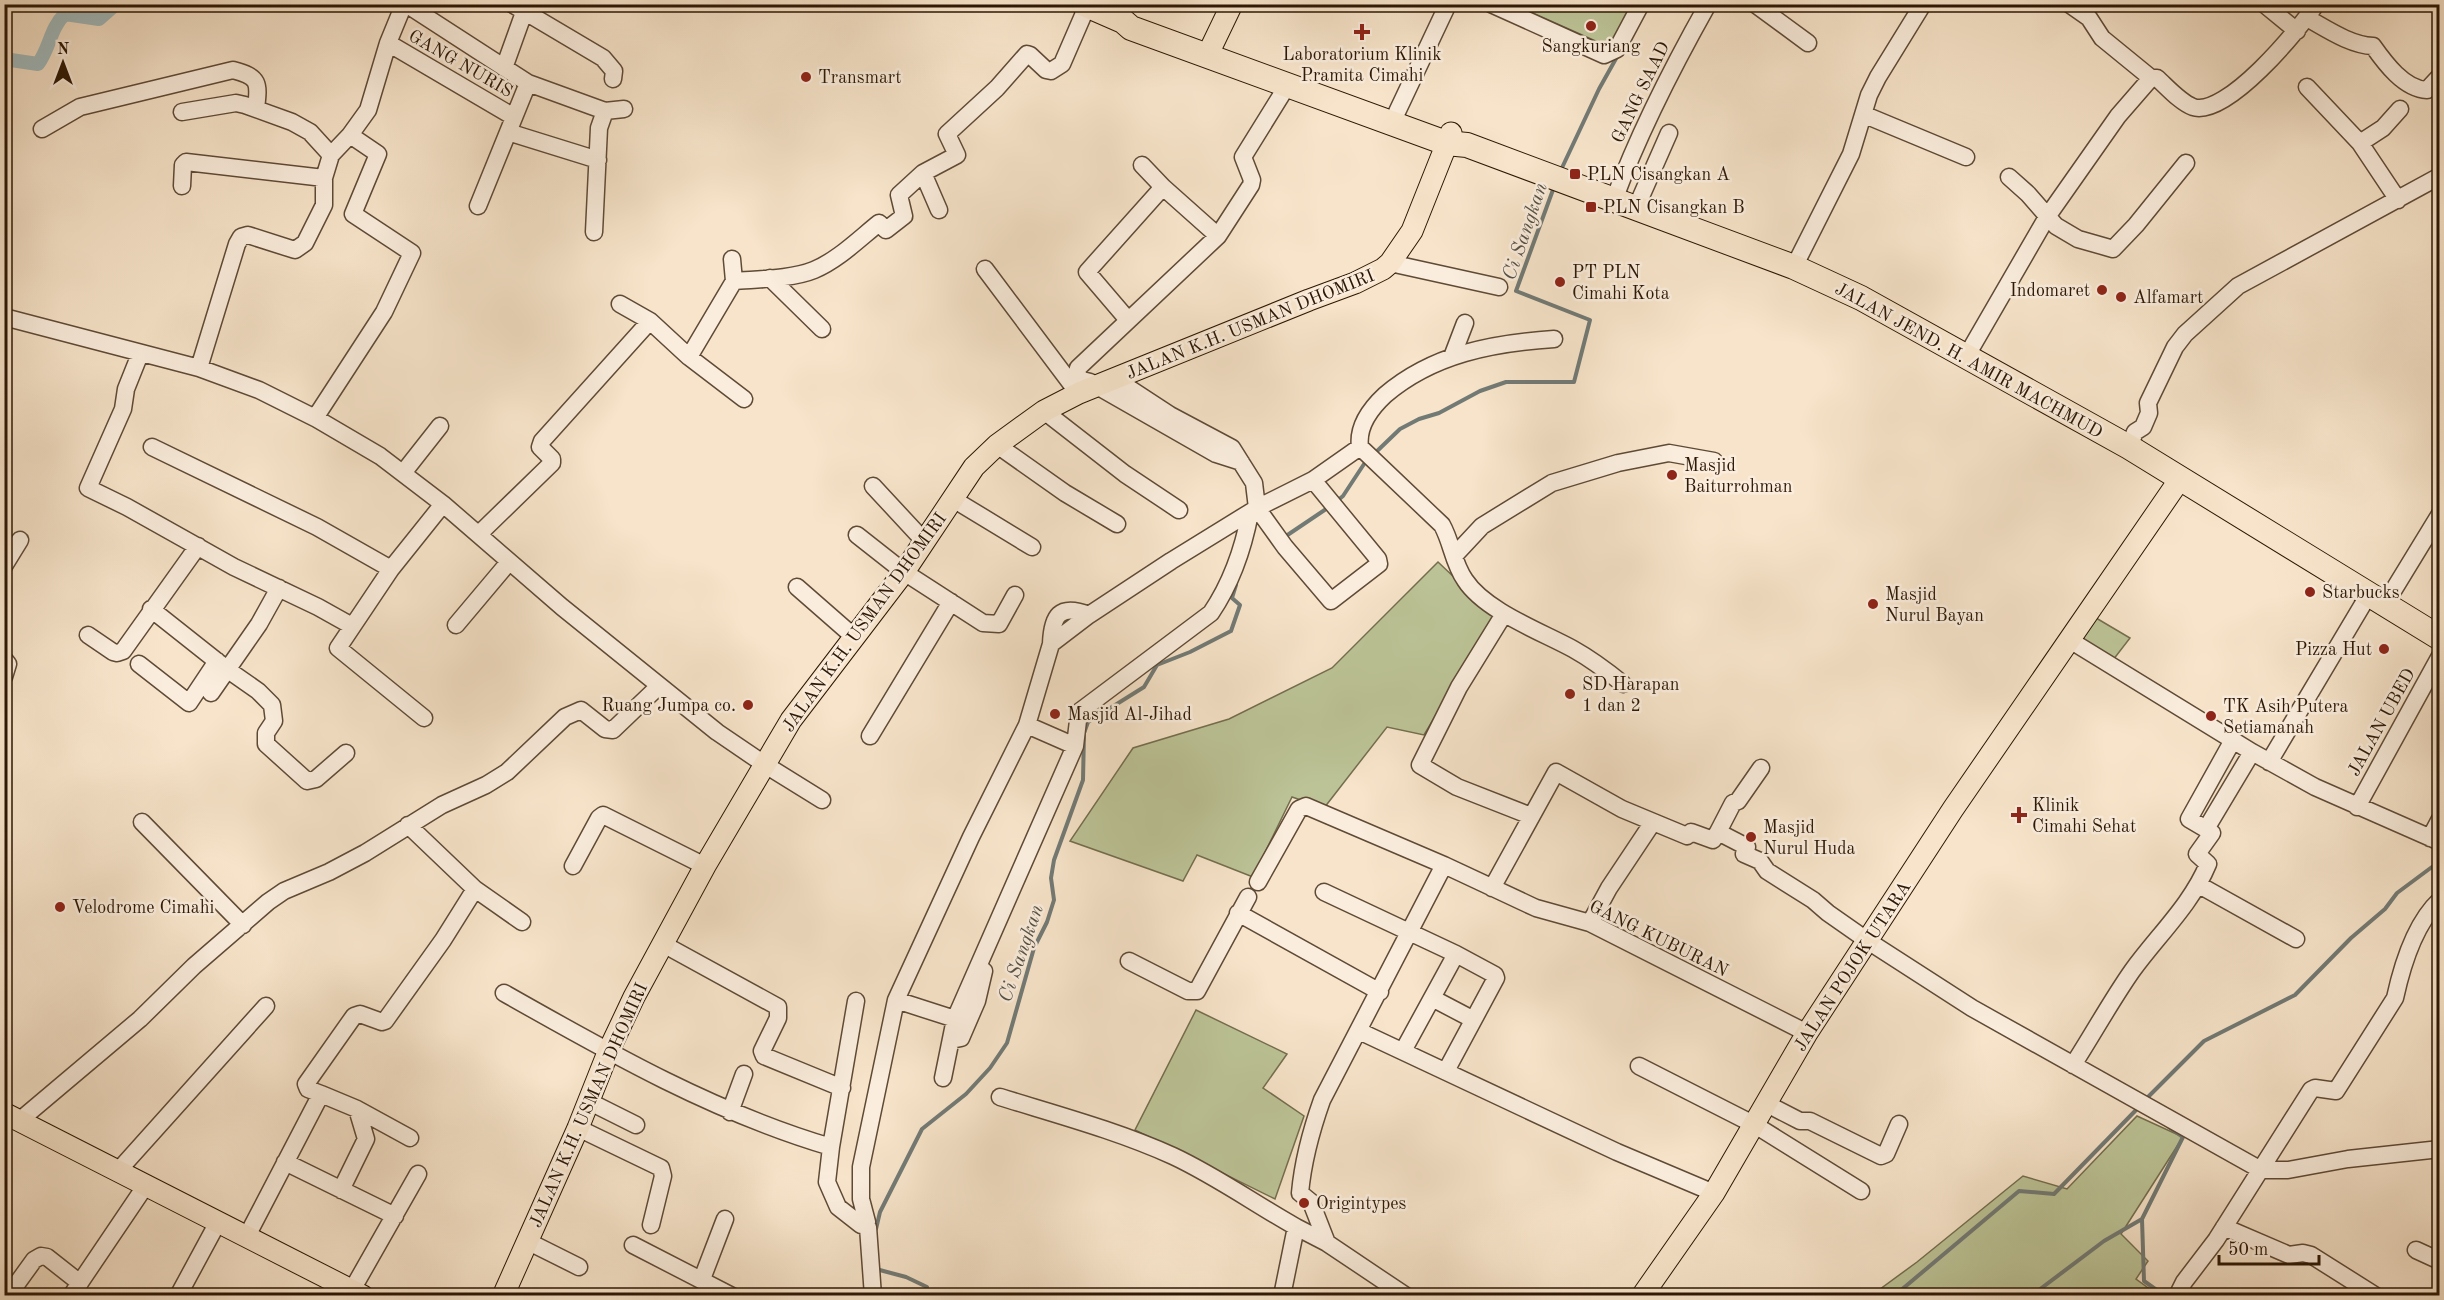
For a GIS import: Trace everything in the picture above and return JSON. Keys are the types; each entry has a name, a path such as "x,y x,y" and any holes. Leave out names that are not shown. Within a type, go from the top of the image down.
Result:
{"highway":[{"name":"JALAN JEND. H. AMIR MACHMUD","path":"1086,5 1123,21 1131,28 1397,112 1455,140"},
{"name":"JALAN JEND. H. AMIR MACHMUD","path":"1210,52 1287,86 1455,140 1794,267 1860,298 1966,357 2132,439 2180,478 2439,638"}],"main road":[{"path":"1210,52 1232,4"},
{"name":"JALAN K.H. USMAN DHOMIRI","path":"503,1296 578,1128 609,1050 705,866 791,720 925,543 974,467 997,445 1044,411 1097,386 1255,321 1355,284 1390,263 1412,231 1455,140"},
{"name":"JALAN POJOK UTARA","path":"1642,1296 1714,1193 1807,1033 1953,809 2180,478"},
{"path":"12,1117 358,1293"}],"street":[{"path":"199,368 238,240 248,235 295,250 300,248 324,205 324,178 331,155 350,135 368,110 388,43 405,4 528,83 605,111 624,109"},
{"path":"1397,112 1448,4"},
{"path":"1491,4 1604,55 1617,49 1641,4"},
{"name":"GANG SAAD","path":"1614,200 1631,154 1673,66 1707,4"},
{"path":"1755,4 1808,43"},
{"path":"1794,267 1851,154 1869,95 1878,76 1923,4"},
{"path":"2069,4 2089,18 2102,38 2151,78 2157,78 2193,107 2211,107 2236,93 2307,18"},
{"path":"2264,4 2307,18 2343,38 2365,46 2373,46 2390,71 2420,89 2427,90 2439,76"},
{"path":"734,281 770,278 813,270 838,255 879,223 886,230 904,216 899,195 923,173 957,156 947,134 997,88 1024,57 1030,55 1046,70 1052,71 1062,64 1086,5"},
{"path":"504,68 521,7 603,58 614,71 614,80"},
{"name":"GANG NURIS","path":"388,43 511,125 598,160"},
{"path":"42,129 80,107 232,70 253,77 256,81 258,87 256,109"},
{"path":"1966,357 2046,217 2118,116 2151,78"},
{"path":"478,206 528,83"},
{"path":"943,1078 955,1019 1075,746 1079,712 1211,613 1222,597 1238,562 1253,511 1254,483 1232,448 1170,415 1082,380 1077,375 1078,368 1218,236 1251,185 1252,180 1243,157 1287,86"},
{"path":"2307,87 2360,142 2398,200"},
{"path":"182,112 236,103 292,122 310,132 331,155"},
{"path":"2360,142 2383,128 2400,109"},
{"path":"594,232 599,128 605,111"},
{"path":"1864,115 1966,157"},
{"path":"1636,208 1669,133"},
{"path":"315,418 384,312 412,254 353,214 378,154 350,135"},
{"path":"182,186 183,165 186,162 324,178"},
{"path":"2008,177 2028,194 2056,226 2078,239 2113,249 2136,225 2186,163"},
{"path":"1142,165 1218,236"},
{"path":"923,173 939,210"},
{"path":"2132,439 2134,423 2140,408 2148,403 2175,347 2185,334 2238,286 2439,179"},
{"path":"1128,320 1087,272 1163,187"},
{"path":"690,357 734,281 732,259"},
{"path":"1390,263 1498,287"},
{"path":"985,269 1097,386"},
{"path":"770,278 822,329"},
{"path":"620,304 650,321 690,357 744,399"},
{"path":"4,317 199,368 259,390 315,418 380,456 443,504 509,562 717,732 822,800"},
{"path":"479,534 552,463 552,459 540,447 542,441 650,321"},
{"path":"1452,357 1465,323"},
{"path":"1554,339 1513,342 1472,350 1424,368 1399,384 1375,404 1360,432 1369,455 1442,525 1449,539 1455,563 1470,587 1504,614 1574,650 1623,684"},
{"path":"140,354 126,389 123,409 88,488 352,626"},
{"path":"1044,411 1125,474 1179,510"},
{"path":"403,473 440,426"},
{"path":"997,445 1065,493 1117,524"},
{"path":"152,447 317,527 392,569"},
{"path":"1454,556 1482,526 1552,483 1618,463 1669,453 1714,461"},
{"path":"873,1296 866,1225 860,1193 861,1167 896,1000 971,837 1027,724 1051,644 1089,615 1253,511 1313,480 1369,455"},
{"path":"1253,511 1331,601 1379,564 1378,559 1313,480"},
{"path":"873,486 925,543"},
{"path":"953,499 1032,547"},
{"path":"424,718 338,648 392,569 443,504"},
{"path":"2269,762 2377,599 2439,514"},
{"path":"857,535 904,572 983,622 999,624 1015,595"},
{"path":"4,566 20,540"},
{"path":"88,635 113,652 120,653 198,546"},
{"path":"456,625 509,562"},
{"path":"797,587 853,636"},
{"path":"139,664 189,703 259,624 279,588"},
{"path":"870,736 951,602"},
{"path":"151,609 258,691 272,705 274,721 267,733 266,744 307,781 314,781 346,753"},
{"path":"1504,614 1459,687 1420,765 1456,787 1531,816"},
{"path":"2068,639 2269,762 2357,807 2435,840 2439,819"},
{"name":"JALAN UBED","path":"2357,807 2439,656"},
{"path":"4,659 8,664 4,677"},
{"path":"211,693 223,665"},
{"path":"12,1117 140,1019 194,966 284,891 329,872 365,853 408,825 507,772 564,717 581,710 605,729 613,730 659,686"},
{"path":"1027,724 1075,746"},
{"path":"2073,1065 2133,970 2180,913 2199,885 2199,878 2208,864 2197,854 2212,833 2189,819 2233,740"},
{"path":"2206,829 2252,752"},
{"path":"1492,888 1556,772 1619,808 1687,836 1692,832 1713,840 1733,803 1738,801 1761,768"},
{"name":"GANG KUBURAN","path":"1258,882 1299,809 1304,806 1444,865 1536,908 1590,923 1807,1033"},
{"path":"573,866 599,818 603,815 705,866"},
{"path":"142,822 243,925"},
{"path":"1590,923 1609,888 1653,822"},
{"path":"408,825 475,890 522,922"},
{"path":"1718,832 1747,847 1744,854 1760,861 1767,871 1813,900 1868,941 1972,1008 2261,1170 2288,1170 2348,1159 2439,1149"},
{"path":"1327,1243 1311,1202 1300,1193 1306,1148 1322,1100 1444,865"},
{"path":"2199,885 2296,939"},
{"path":"410,1138 357,1109 308,1089 306,1085 354,1016 360,1014 382,1022 386,1021 475,890"},
{"path":"1323,892 1493,973 1496,978 1446,1071"},
{"path":"1129,961 1188,991 1197,991 1248,897"},
{"path":"2179,1294 2311,1090 2314,1088 2336,1091 2395,998 2399,980 2418,931 2439,900"},
{"path":"1238,913 1380,992"},
{"path":"951,1040 961,1038 977,1001 990,941"},
{"path":"663,944 778,1007 778,1018 762,1051 764,1056 842,1088"},
{"path":"1403,1051 1456,954"},
{"path":"504,993 730,1112 831,1147"},
{"path":"1432,998 1472,1019"},
{"path":"896,1000 955,1019"},
{"path":"856,1001 827,1182 838,1207 866,1225"},
{"path":"118,1171 266,1006"},
{"path":"1359,1031 1617,1152 1714,1193"},
{"path":"1639,1066 1755,1125 1861,1191"},
{"path":"730,1112 744,1074"},
{"path":"248,1236 321,1094"},
{"path":"1000,1097 1112,1132 1173,1156 1327,1243 1406,1296"},
{"path":"588,1101 636,1125"},
{"path":"1767,1104 1800,1121 1810,1120 1881,1156 1886,1154 1899,1124"},
{"path":"341,1190 366,1139 357,1109"},
{"path":"578,1128 661,1168 663,1176 651,1225"},
{"path":"285,1162 395,1216"},
{"path":"358,1293 418,1174"},
{"path":"8,1296 34,1260 41,1256 46,1257 75,1289 146,1185"},
{"path":"702,1279 725,1219"},
{"path":"178,1296 218,1222"},
{"path":"1282,1296 1296,1227"},
{"path":"2224,1227 2289,1255 2303,1253 2311,1255 2376,1296"},
{"path":"527,1241 579,1267"},
{"path":"633,1245 732,1296"},
{"path":"2416,1250 2439,1261"}],"green space":[{"name":"Sangkuriang","path":"1515,5 1633,5 1609,47"},
{"path":"1438,562 1495,616 1424,735 1387,727 1324,808 1292,797 1253,877 1197,855 1183,881 1070,841 1133,748 1229,719 1332,668"},
{"path":"2091,615 2130,638 2113,660 2076,637"},
{"path":"1196,1010 1287,1054 1263,1088 1304,1116 1275,1199 1135,1130"},
{"path":"2137,1116 2183,1137 2121,1234 2148,1261 2136,1279 2158,1295 1872,1295 1917,1262 2023,1176 2067,1189"}],"waterway":[{"path":"4,59 38,64 56,25 65,14 99,19 116,4"},
{"name":"Ci Sangkan","path":"1560,172 1599,89 1618,55"},
{"name":"Ci Sangkan","path":"1374,454 1400,429 1419,419 1439,413 1480,391 1506,382 1574,382 1590,320 1516,291 1554,187"},
{"name":"Ci Sangkan","path":"1337,501 1343,496 1366,461"},
{"name":"Ci Sangkan","path":"1286,536 1329,507"},
{"name":"Ci Sangkan","path":"876,1229 880,1212 922,1129 966,1094 990,1068 1007,1043 1034,948 1047,922 1054,900 1051,878 1054,860 1083,780 1084,733 1088,722 1144,687 1157,665 1190,652 1231,631 1240,605 1232,598 1236,585"},
{"path":"2145,1100 2204,1041 2295,995 2351,938 2385,909 2397,893 2440,861"},
{"path":"1894,1296 2019,1191 2054,1194 2138,1108"},
{"path":"2031,1296 2104,1241 2142,1219 2183,1137 2169,1127"},
{"path":"2142,1219 2144,1281 2165,1296"},
{"name":"Ci Sangkan","path":"876,1269 906,1277 927,1287 925,1296"}],"place":[{"name":"Sangkuriang","path":"1591,26"},
{"name":"Laboratorium Klinik Pramita Cimahi","path":"1362,32"},
{"name":"Transmart","path":"806,77"},
{"name":"PLN Cisangkan A","path":"1575,174"},
{"name":"PLN Cisangkan B","path":"1591,207"},
{"name":"PT PLN Cimahi Kota","path":"1560,282"},
{"name":"Indomaret","path":"2102,290"},
{"name":"Alfamart","path":"2121,297"},
{"name":"Masjid Baiturrohman","path":"1672,475"},
{"name":"Starbucks","path":"2310,592"},
{"name":"Masjid Nurul Bayan","path":"1873,604"},
{"name":"Pizza Hut","path":"2384,649"},
{"name":"SD Harapan 1 dan 2","path":"1570,694"},
{"name":"Ruang Jumpa co.","path":"748,705"},
{"name":"Masjid Al-Jihad","path":"1055,714"},
{"name":"TK Asih Putera Setiamanah","path":"2211,716"},
{"name":"Klinik Cimahi Sehat","path":"2019,815"},
{"name":"Masjid Nurul Huda","path":"1751,837"},
{"name":"Velodrome Cimahi","path":"60,907"},
{"name":"Origintypes","path":"1304,1203"}]}
